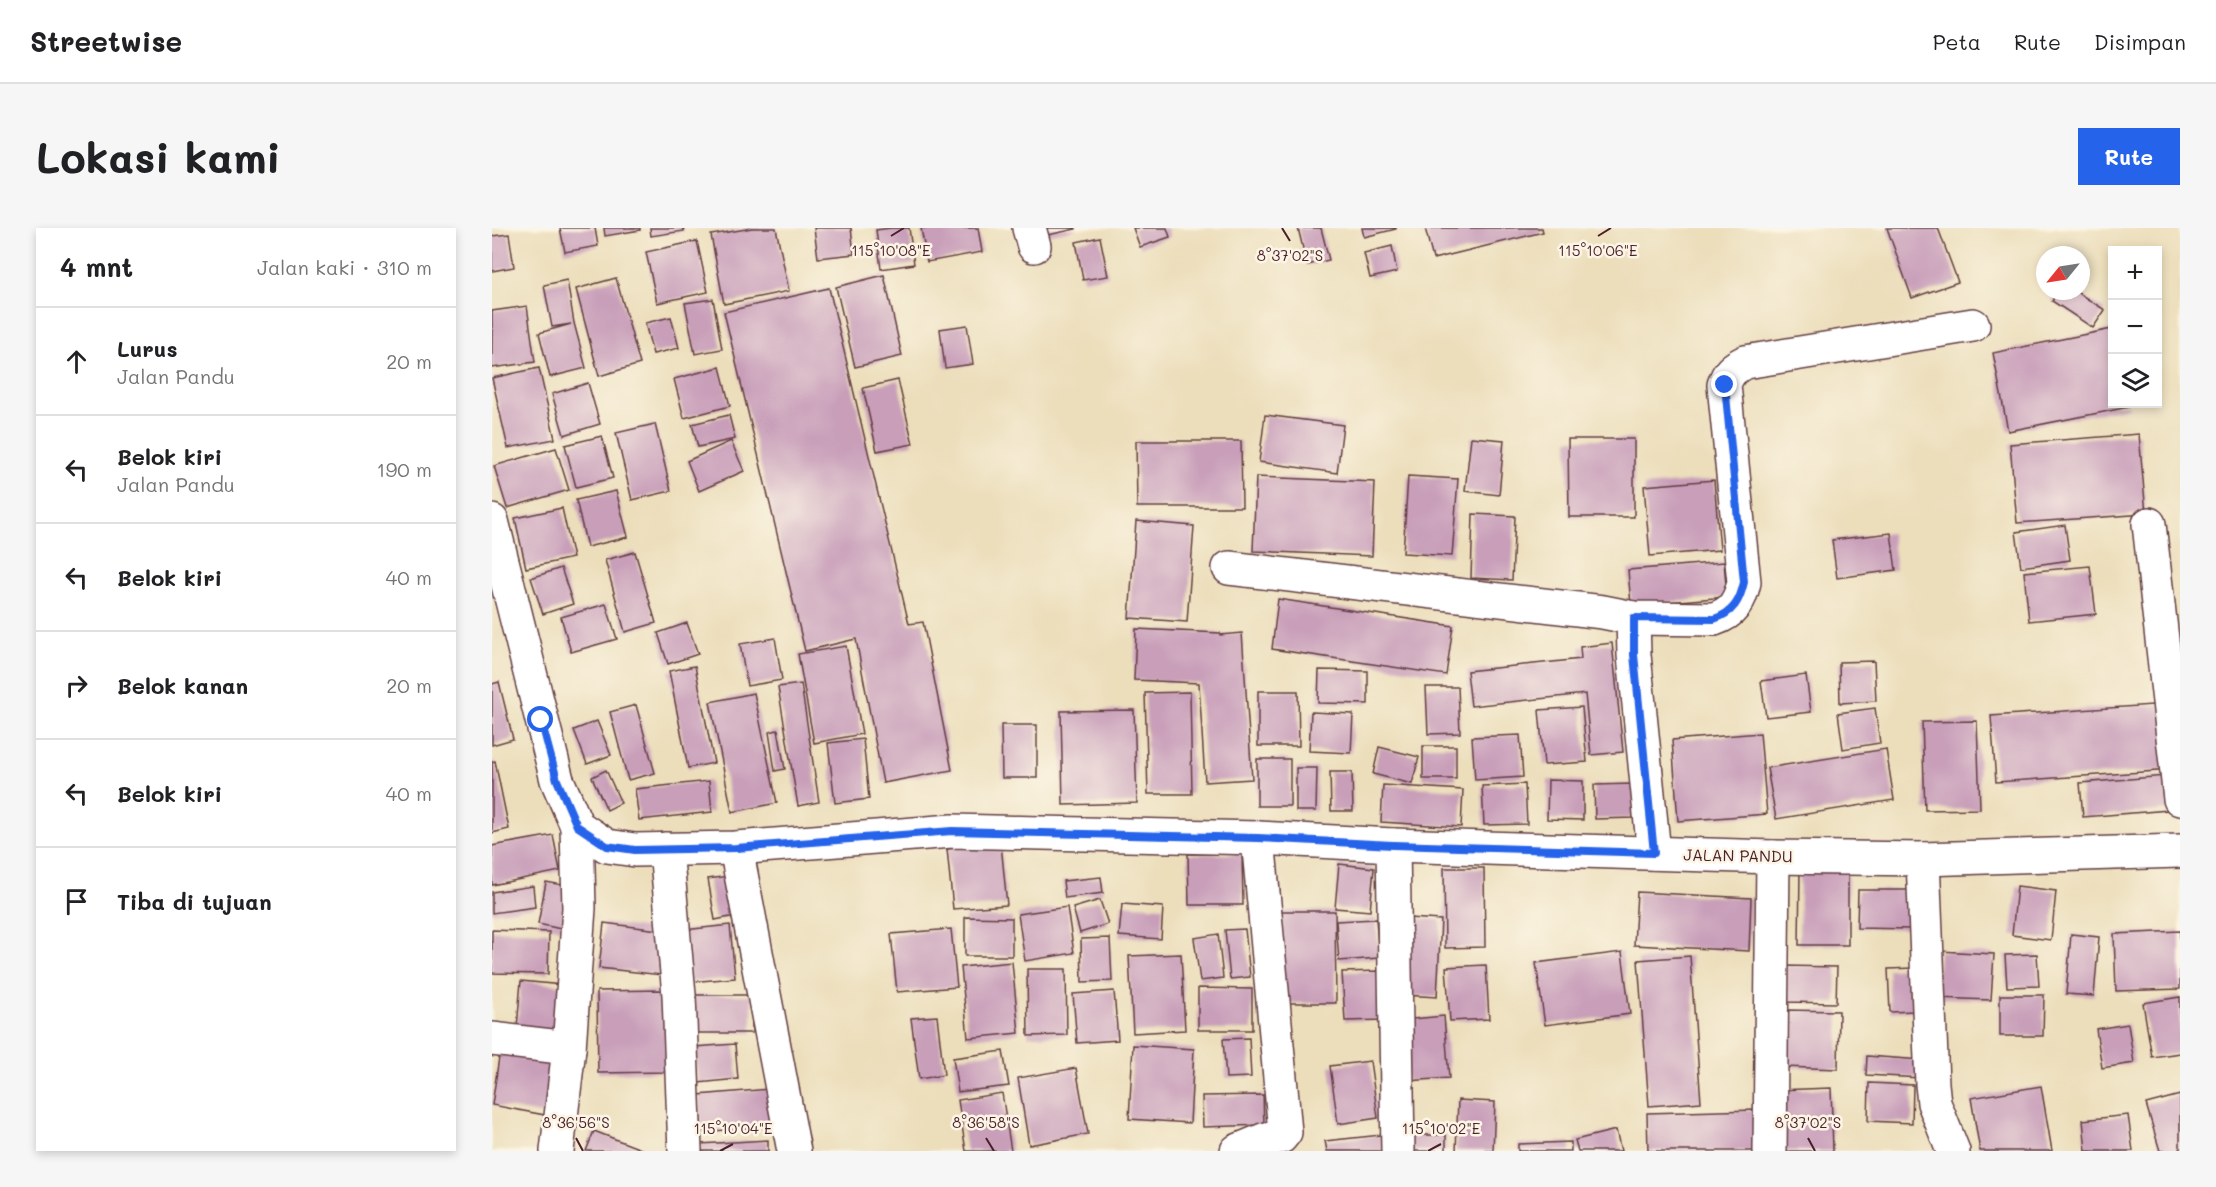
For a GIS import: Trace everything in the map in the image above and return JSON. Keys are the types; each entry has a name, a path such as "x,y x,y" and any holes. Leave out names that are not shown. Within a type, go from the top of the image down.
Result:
{"street":[{"path":"1229,568 1603,612 1634,618 1714,619 1734,608 1744,582 1725,385 1727,375 1733,368 1745,362 1973,325"},
{"path":"492,521 557,780 577,826 579,908 569,1048 557,1151"},
{"path":"2149,524 2180,799"},
{"path":"1634,618 1634,655 1654,853"},
{"name":"JALAN PANDU","path":"577,826 607,846 635,850 736,848 952,831 1258,838 1393,845 1923,859 2180,851"},
{"path":"1237,1151 1266,1139 1281,1137 1285,1132 1258,838"},
{"path":"1393,845 1398,1151"},
{"path":"736,848 794,1151"},
{"path":"666,849 679,995 685,1151"},
{"path":"1770,1151 1773,856"},
{"path":"1923,859 1932,1084 1934,1102 1953,1151"},
{"path":"492,1039 569,1048"}],"building":[{"path":"560,228 595,228 598,246 565,252"},
{"path":"604,228 640,228 640,230 605,236"},
{"path":"650,228 683,228 684,231 651,236"},
{"path":"752,228 776,228 789,291 724,304 711,235"},
{"path":"814,228 851,228 854,254 818,258"},
{"path":"909,228 914,264 881,269 876,230"},
{"path":"921,228 978,228 982,252 927,262"},
{"path":"1042,228 1076,228 1076,229 1043,236"},
{"path":"1133,228 1167,228 1170,237 1140,247"},
{"path":"1298,228 1321,228 1329,260 1307,265"},
{"path":"1362,228 1396,228 1396,229 1364,237"},
{"path":"1425,228 1542,228 1543,232 1433,259"},
{"path":"1887,228 1938,228 1958,282 1912,298"},
{"path":"509,234 514,267 492,271 492,236"},
{"path":"1100,237 1108,276 1083,280 1076,242"},
{"path":"697,241 708,292 657,303 646,252"},
{"path":"1392,246 1397,272 1370,278 1364,253"},
{"path":"884,275 902,356 855,367 836,287"},
{"path":"616,278 640,364 599,376 576,289"},
{"path":"567,280 574,323 586,368 550,377 539,333 571,324 552,327 544,285"},
{"path":"829,288 909,624 923,622 952,770 883,783 856,639 805,651 724,312"},
{"path":"713,299 722,349 695,354 685,303"},
{"path":"2089,300 2105,310 2093,328 2052,301"},
{"path":"527,306 535,362 492,368 492,311"},
{"path":"671,317 679,348 653,354 645,323"},
{"path":"967,325 973,364 945,368 940,329"},
{"path":"2108,330 2108,408 2124,408 2008,431 1993,353"},
{"path":"720,367 730,406 684,418 674,379"},
{"path":"539,368 555,439 508,448 492,378"},
{"path":"898,380 913,444 877,451 863,388"},
{"path":"588,383 600,424 564,435 552,394"},
{"path":"729,415 735,439 698,447 692,424"},
{"path":"1265,415 1343,425 1337,473 1259,462"},
{"path":"655,424 671,491 632,500 616,433"},
{"path":"2139,434 2146,514 2017,523 2010,444"},
{"path":"602,436 613,478 576,487 565,445"},
{"path":"1471,437 1504,440 1499,495 1465,491"},
{"path":"1568,439 1634,439 1634,517 1569,517"},
{"path":"731,441 744,471 699,491 687,461"},
{"path":"1136,441 1241,441 1242,507 1137,507"},
{"path":"556,448 569,490 507,508 494,466"},
{"path":"1408,476 1458,479 1452,556 1403,553"},
{"path":"1256,477 1375,482 1372,556 1253,551"},
{"path":"1714,480 1720,550 1650,556 1644,486"},
{"path":"616,491 628,537 587,547 576,500"},
{"path":"562,508 573,558 526,568 515,518"},
{"path":"1473,514 1515,516 1512,580 1471,578"},
{"path":"1136,521 1194,526 1187,622 1129,618"},
{"path":"2065,525 2070,560 2021,567 2016,532"},
{"path":"1891,533 1896,570 1837,578 1832,540"},
{"path":"635,552 656,623 625,632 605,560"},
{"path":"1724,562 1727,597 1631,605 1628,570"},
{"path":"2090,566 2096,614 2029,621 2024,572"},
{"path":"561,568 573,604 543,614 531,578"},
{"path":"1278,599 1453,626 1446,675 1272,649"},
{"path":"606,604 617,639 571,652 561,617"},
{"path":"687,623 698,654 668,664 658,633"},
{"path":"1136,629 1220,633 1220,635 1242,633 1252,779 1205,782 1199,683 1134,680"},
{"path":"775,638 782,680 747,686 740,644"},
{"path":"1612,643 1623,752 1591,755 1585,694 1471,706 1467,671 1581,659 1580,647"},
{"path":"846,646 862,734 814,743 798,654"},
{"path":"1874,661 1876,701 1840,703 1839,662"},
{"path":"695,666 714,763 688,768 669,671"},
{"path":"1319,670 1368,671 1368,704 1318,703"},
{"path":"1806,675 1811,712 1766,717 1761,681"},
{"path":"499,682 513,739 492,745 492,684"},
{"path":"801,684 819,802 798,806 778,687"},
{"path":"1426,687 1458,687 1460,733 1428,734"},
{"path":"1258,691 1298,691 1299,746 1258,746"},
{"path":"1190,692 1192,794 1148,794 1145,693"},
{"path":"754,693 777,803 732,812 710,702"},
{"path":"2167,704 2172,770 1996,782 1991,716"},
{"path":"636,705 655,773 628,780 610,712"},
{"path":"1582,707 1587,762 1544,765 1539,710"},
{"path":"1875,708 1880,743 1843,749 1838,713"},
{"path":"1134,710 1137,803 1063,805 1061,711"},
{"path":"1311,712 1353,714 1351,753 1309,751"},
{"path":"597,721 611,755 587,764 574,730"},
{"path":"1977,721 1980,809 1925,810 1922,722"},
{"path":"1001,725 1037,725 1037,778 1002,778"},
{"path":"778,730 785,769 775,771 769,732"},
{"path":"1760,733 1767,814 1678,821 1672,740"},
{"path":"1520,735 1523,777 1475,780 1472,737"},
{"path":"863,739 869,799 835,803 828,743"},
{"path":"1423,746 1456,746 1456,779 1423,779"},
{"path":"1379,747 1419,757 1412,784 1373,774"},
{"path":"1886,749 1894,800 1776,819 1767,768"},
{"path":"1257,759 1290,759 1290,806 1257,806"},
{"path":"495,761 509,829 492,833 492,762"},
{"path":"1296,768 1317,768 1316,811 1296,811"},
{"path":"606,770 621,803 607,810 592,777"},
{"path":"1330,772 1352,772 1353,811 1331,811"},
{"path":"2166,776 2169,810 2083,817 2080,783"},
{"path":"1548,780 1583,781 1583,820 1547,819"},
{"path":"709,781 712,812 639,820 635,789"},
{"path":"1525,784 1527,824 1484,825 1482,786"},
{"path":"1634,784 1635,818 1595,819 1594,785"},
{"path":"1383,785 1463,790 1461,827 1381,822"},
{"path":"553,835 560,871 492,885 492,846"},
{"path":"1001,844 1007,905 953,909 947,849"},
{"path":"1188,854 1242,854 1243,905 1189,905"},
{"path":"1339,864 1374,868 1370,911 1335,908"},
{"path":"1444,868 1484,868 1485,947 1445,948"},
{"path":"1800,870 1848,870 1848,945 1799,945"},
{"path":"729,876 735,916 715,920 708,879"},
{"path":"1101,877 1103,893 1065,898 1063,881"},
{"path":"546,882 568,886 561,929 538,924"},
{"path":"533,886 535,907 492,913 492,892"},
{"path":"2017,886 2056,891 2051,940 2012,935"},
{"path":"1858,890 1912,890 1912,929 1857,928"},
{"path":"1637,892 1751,898 1749,951 1634,945"},
{"path":"1100,900 1108,924 1080,933 1073,908"},
{"path":"1122,904 1163,907 1161,939 1119,936"},
{"path":"1067,907 1074,953 1025,961 1018,914"},
{"path":"1279,911 1335,911 1336,1003 1279,1003"},
{"path":"965,917 1012,918 1012,956 965,956"},
{"path":"1408,918 1441,920 1437,997 1404,995"},
{"path":"1376,919 1379,958 1339,961 1336,921"},
{"path":"604,923 666,931 662,975 599,968"},
{"path":"730,925 735,978 689,982 684,930"},
{"path":"951,929 957,987 897,992 891,934"},
{"path":"1245,929 1250,977 1230,979 1225,930"},
{"path":"492,930 549,932 548,974 492,973"},
{"path":"2180,931 2180,989 2116,991 2114,934"},
{"path":"1218,934 1223,978 1200,981 1194,938"},
{"path":"2071,934 2099,937 2094,996 2066,994"},
{"path":"1110,938 1112,981 1082,982 1081,939"},
{"path":"1939,951 1994,954 1991,1000 1936,998"},
{"path":"1622,952 1630,1014 1545,1025 1536,963"},
{"path":"1181,954 1185,1030 1133,1033 1129,956"},
{"path":"2037,954 2039,986 2007,987 2005,955"},
{"path":"1690,956 1701,1102 1649,1106 1638,960"},
{"path":"1012,962 1019,1033 968,1038 961,967"},
{"path":"1486,965 1489,1019 1450,1021 1446,967"},
{"path":"1784,966 1837,967 1836,1003 1784,1002"},
{"path":"1913,968 1915,1011 1890,1012 1888,969"},
{"path":"1027,969 1066,969 1067,1035 1028,1036"},
{"path":"1381,971 1384,1020 1345,1021 1342,972"},
{"path":"521,981 562,985 557,1032 517,1028"},
{"path":"1198,988 1252,989 1252,1030 1198,1030"},
{"path":"664,990 667,1072 598,1073 597,991"},
{"path":"1114,991 1118,1040 1077,1043 1073,994"},
{"path":"693,995 752,995 752,1033 693,1033"},
{"path":"2000,995 2044,995 2043,1036 2000,1036"},
{"path":"2180,997 2180,1053 2152,1057 2143,1003"},
{"path":"1785,1010 1839,1011 1838,1069 1784,1067"},
{"path":"937,1016 944,1075 919,1079 911,1018"},
{"path":"1444,1016 1449,1078 1407,1081 1402,1020"},
{"path":"2128,1024 2134,1063 2102,1068 2096,1029"},
{"path":"1249,1038 1251,1077 1226,1078 1223,1039"},
{"path":"735,1044 738,1079 698,1083 694,1047"},
{"path":"1133,1045 1194,1049 1190,1123 1129,1119"},
{"path":"500,1051 554,1061 545,1115 492,1105"},
{"path":"1003,1051 1009,1086 958,1092 953,1058"},
{"path":"1867,1056 1922,1060 1921,1078 1866,1075"},
{"path":"1370,1061 1378,1118 1338,1124 1330,1066"},
{"path":"1076,1068 1088,1134 1029,1145 1018,1078"},
{"path":"1869,1083 1913,1085 1912,1123 1868,1121"},
{"path":"2041,1086 2052,1151 1980,1151 1971,1098"},
{"path":"1831,1088 1833,1151 1780,1151 1777,1090"},
{"path":"770,1089 773,1126 702,1132 698,1095"},
{"path":"1002,1093 1011,1151 966,1151 958,1100"},
{"path":"1263,1095 1264,1125 1203,1127 1202,1096"},
{"path":"2180,1095 2180,1151 2160,1151 2146,1104"},
{"path":"1458,1100 1495,1102 1493,1151 1456,1151"},
{"path":"1757,1110 1758,1151 1648,1151 1647,1113"},
{"path":"2128,1115 2133,1151 2086,1151 2083,1120"},
{"path":"1616,1130 1621,1151 1578,1151 1575,1140"},
{"path":"594,1131 646,1151 586,1151"},
{"path":"1381,1135 1383,1151 1327,1151 1325,1141"},
{"path":"1409,1135 1446,1135 1446,1151 1410,1151"},
{"path":"768,1140 768,1151 700,1151 700,1144"},
{"path":"1571,1142 1571,1151 1518,1151 1518,1144"}],"route":[{"path":"541,720 557,780 577,826 607,846 635,850 736,848 952,831 1258,838 1393,845 1654,853 1634,655 1634,618 1714,619 1734,608 1740,597 1744,582 1725,385"}]}
